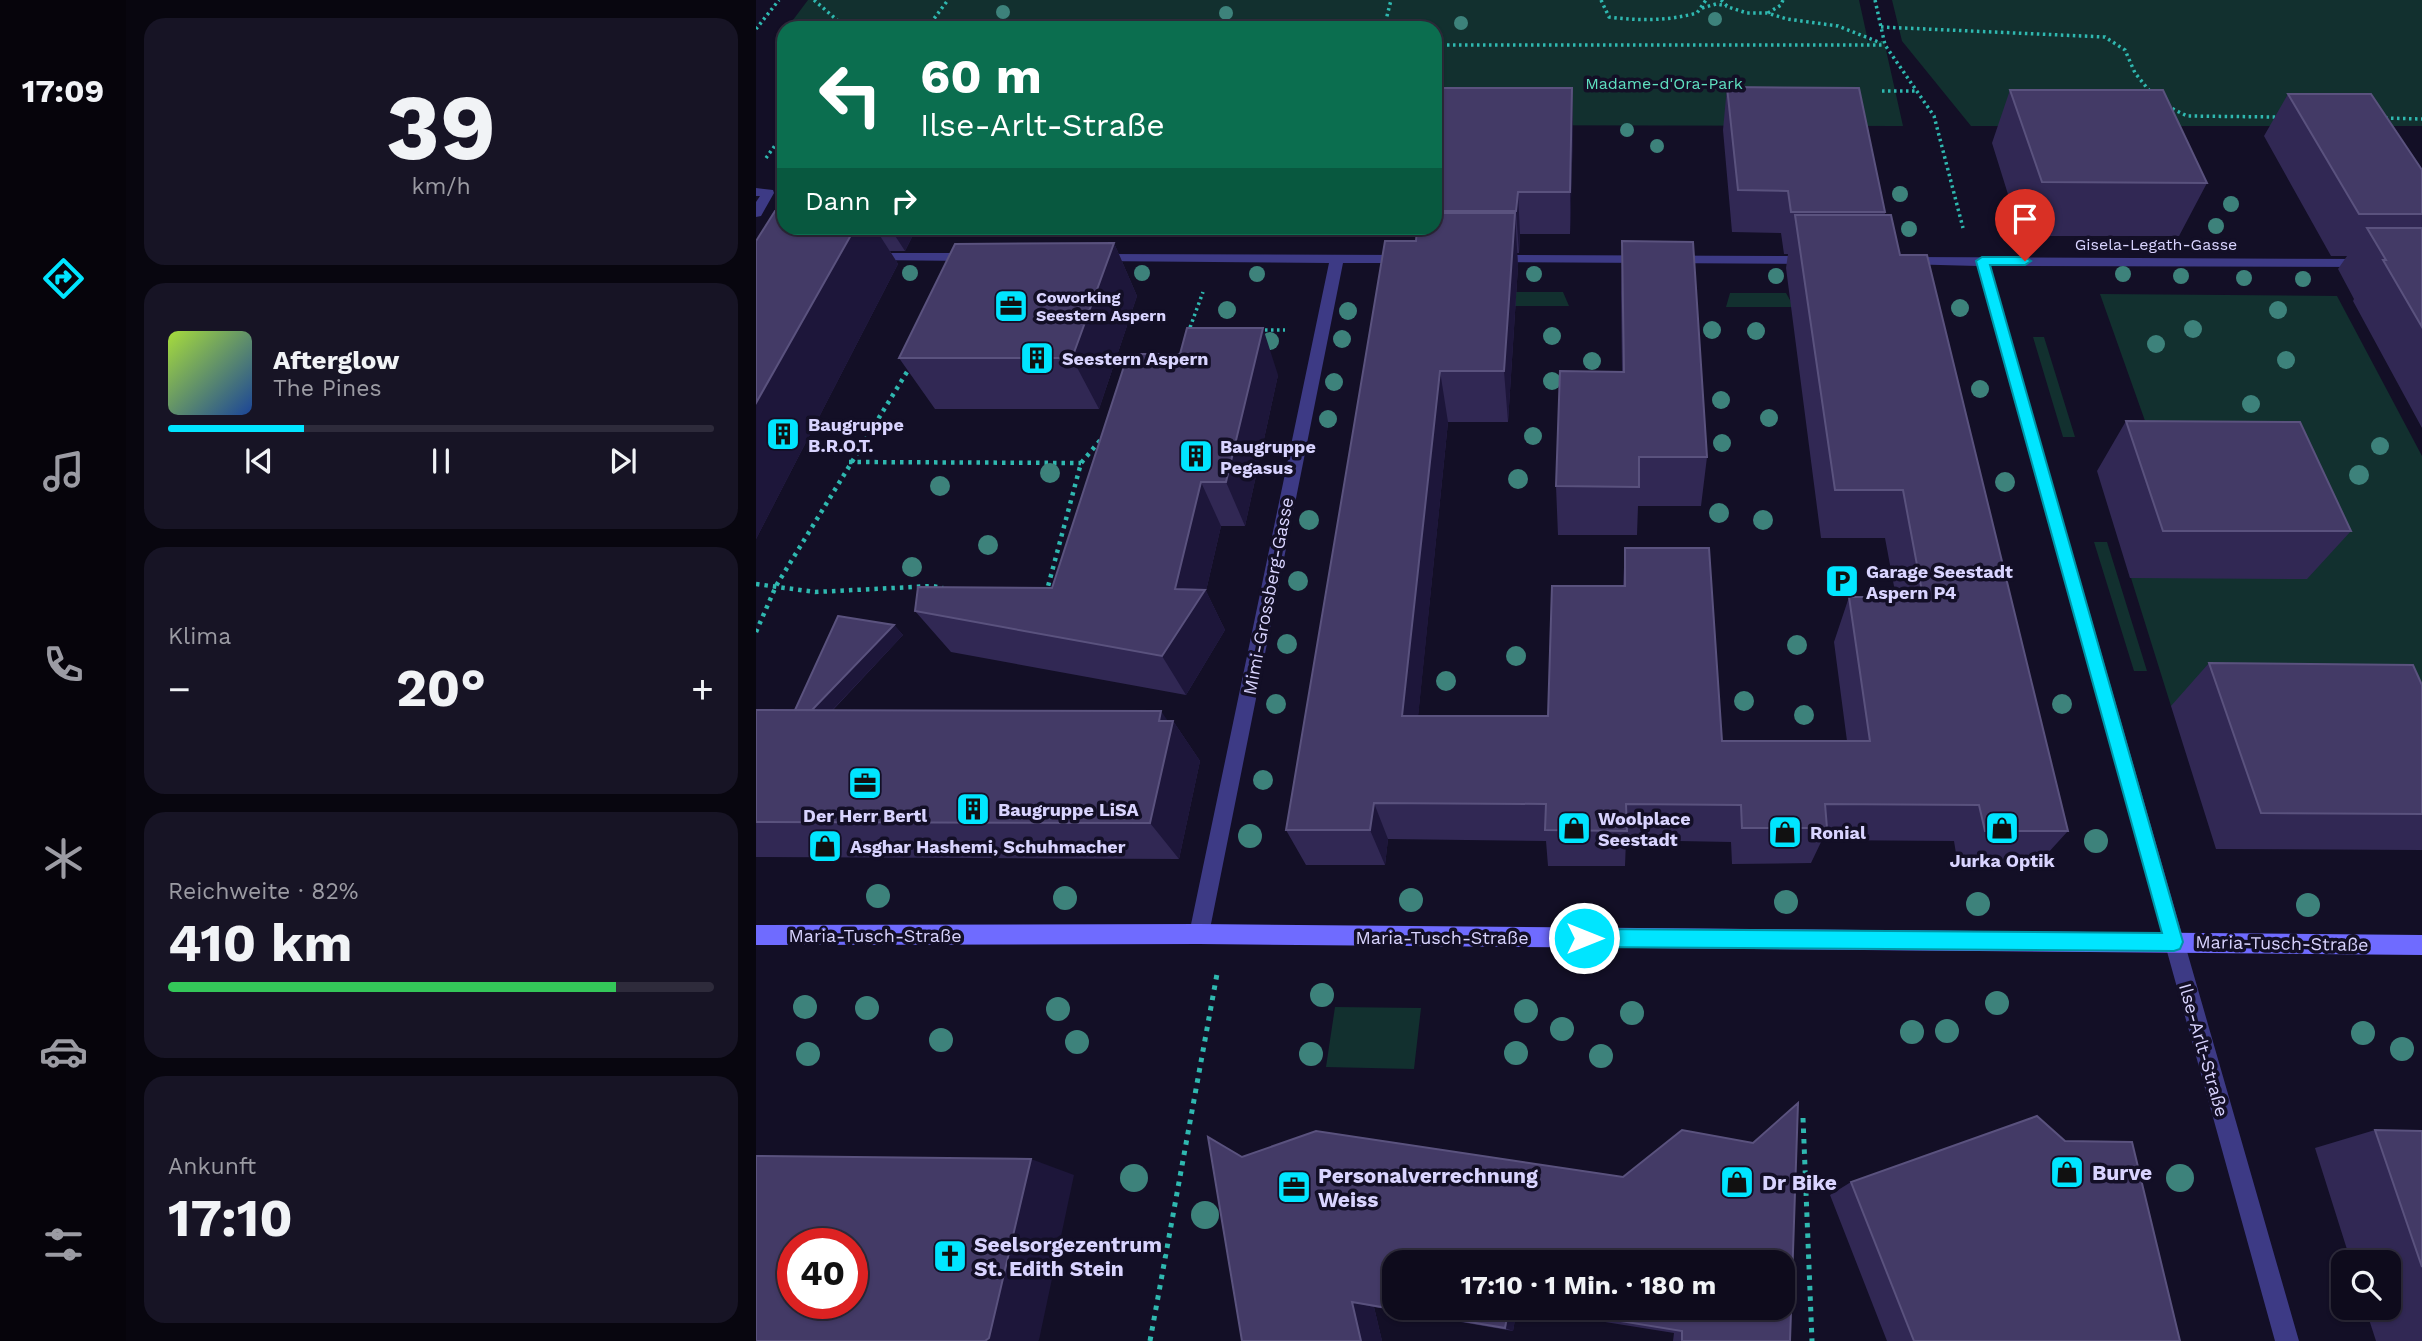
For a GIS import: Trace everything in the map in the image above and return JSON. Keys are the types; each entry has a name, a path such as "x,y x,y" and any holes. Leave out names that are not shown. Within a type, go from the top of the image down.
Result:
{"street":[{"path":"756,192 768,193 756,213"},
{"path":"853,257 990,257"},
{"path":"1087,258 1417,259"},
{"name":"Mimi-Grossberg-Gasse","path":"1199,934 1337,258"},
{"path":"1486,259 1831,260"},
{"name":"Gisela-Legath-Gasse","path":"1900,261 2381,263"},
{"name":"Ilse-Arlt-Straße","path":"1982,261 2287,1341"},
{"name":"Maria-Tusch-Straße","path":"756,935 1199,934 2422,945"}],"path":[{"path":"756,29 779,0"},
{"path":"814,0 837,21"},
{"path":"932,21 948,0"},
{"path":"1386,21 1391,0"},
{"path":"1601,0 1609,16 1638,22 1670,21 1697,13 1706,0"},
{"path":"1721,0 1728,7"},
{"path":"1767,13 1781,5 1783,0"},
{"path":"1875,0 1885,45 1934,116 1965,235 1982,261"},
{"path":"1700,9 1716,4 1747,13 1767,13 1787,19 1838,26 1885,45"},
{"path":"1881,27 2105,37 2124,51 2135,73 2156,100"},
{"path":"1442,45 1885,45"},
{"path":"1634,45 1634,51"},
{"path":"1882,90 1918,91"},
{"path":"2166,106 2187,116 2284,117"},
{"path":"2381,118 2422,119"},
{"path":"761,166 777,143"},
{"path":"1184,342 1205,287"},
{"path":"1256,331 1296,330"},
{"path":"756,632 776,586 915,356"},
{"path":"1045,595 1080,463 1106,433"},
{"path":"849,462 1080,463"},
{"path":"756,584 815,592 932,586 944,588"},
{"path":"1150,1341 1224,935"},
{"path":"1803,1118 1812,1341"}],"green space":[{"name":"Madame-d'Ora-Park","path":"808,0 1859,0 1868,41 1884,41 1903,126 1442,125 1442,21 792,21"},
{"path":"1892,0 2422,0 2422,126 1971,126 1902,41"},
{"path":"1478,292 1563,292 1569,306 1471,306"},
{"path":"1730,293 1786,293 1794,307 1726,307"},
{"path":"2100,294 2337,296 2422,456 2422,775 2392,707 2171,706 2131,578 2155,449"},
{"path":"2033,337 2044,337 2075,437 2063,437"},
{"path":"2094,542 2107,542 2147,671 2134,671"},
{"path":"1335,1007 1421,1008 1414,1069 1326,1067"}],"building":[{"path":"1727,87 1859,88 1885,212 1791,212 1788,191 1738,190"},
{"path":"1442,88 1572,88 1570,192 1518,192 1516,211 1442,211"},
{"path":"2010,90 2163,90 2207,183 2042,182"},
{"path":"2288,94 2371,94 2422,170 2422,214 2359,214"},
{"path":"775,211 777,235 851,235 756,403 756,241"},
{"path":"1442,213 1515,213 1504,371 1440,371 1402,716 1548,716 1552,586 1625,586 1625,548 1709,548 1722,741 1870,741 1849,597 1923,597 1903,490 1835,490 1795,215 1891,215 1900,255 1927,255 2068,831 1985,831 1979,805 1825,804 1827,828 1742,828 1741,805 1626,804 1627,831 1545,830 1546,804 1374,803 1370,830 1286,830 1385,241 1416,241 1416,235 1442,235"},
{"path":"2367,228 2422,228 2422,327 2383,260 2386,260"},
{"path":"1622,241 1693,242 1707,457 1639,457 1639,487 1556,486 1560,371 1624,372"},
{"path":"1114,243 1072,358 899,358 955,244"},
{"path":"1187,328 1263,328 1226,482 1201,482 1175,589 1205,590 1162,656 915,611 918,587 1052,588 1128,354 1180,354"},
{"path":"2126,421 2300,422 2351,531 2163,531"},
{"path":"838,616 894,625 812,710 795,710"},
{"path":"2209,663 2413,665 2422,685 2422,814 2261,813"},
{"name":"Baugruppe LiSA","path":"756,710 1161,711 1159,721 1173,721 1150,823 756,822"},
{"path":"1798,1103 1793,1250 1382,1250 1382,1307 1352,1302 1361,1341 1242,1341 1208,1137 1242,1157 1316,1131 1623,1177 1682,1130 1753,1143"},
{"path":"2037,1116 2065,1141 2132,1142 2180,1341 1914,1341 1851,1182"},
{"path":"2375,1130 2422,1131 2422,1267"},
{"path":"756,1156 1031,1159 989,1338 985,1341 756,1341"},
{"path":"1458,1320 1507,1320 1505,1328"},
{"path":"1615,1320 1791,1320 1790,1341 1682,1341 1682,1331"}],"place":[{"name":"Coworking Seestern Aspern","path":"1011,306"},
{"name":"Seestern Aspern","path":"1037,358"},
{"name":"Baugruppe B.R.O.T.","path":"783,434"},
{"name":"Baugruppe Pegasus","path":"1196,456"},
{"name":"Garage Seestadt Aspern P4","path":"1842,581"},
{"name":"Der Herr Bertl","path":"865,783"},
{"name":"Baugruppe LiSA","path":"973,809"},
{"name":"Woolplace Seestadt","path":"1574,828"},
{"name":"Jurka Optik","path":"2002,828"},
{"name":"Ronial","path":"1785,832"},
{"name":"Asghar Hashemi, Schuhmacher","path":"825,846"},
{"name":"Burve","path":"2067,1172"},
{"name":"Dr Bike","path":"1737,1182"},
{"name":"Personalverrechnung Weiss","path":"1294,1187"},
{"name":"Seelsorgezentrum St. Edith Stein","path":"950,1256"}],"route":[{"path":"1584,938 2174,942 1982,261 2025,261"}]}
